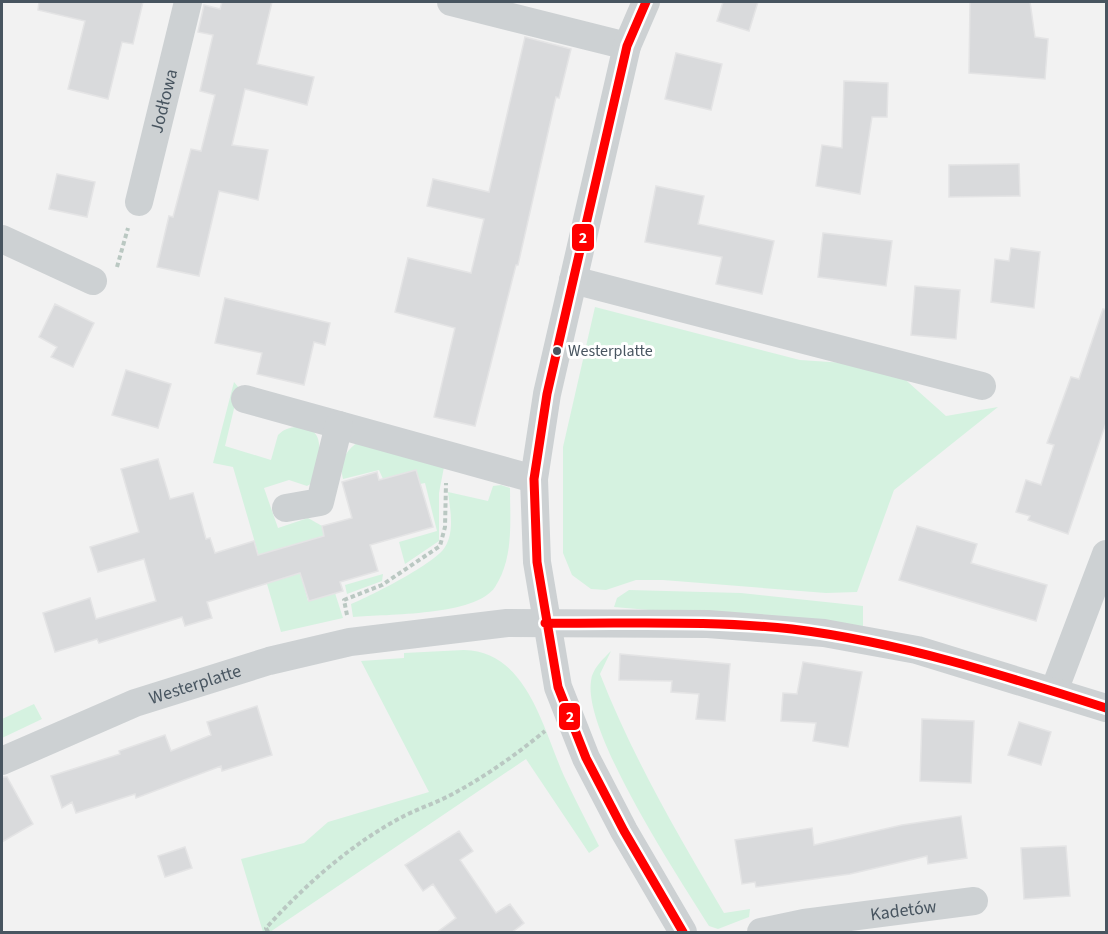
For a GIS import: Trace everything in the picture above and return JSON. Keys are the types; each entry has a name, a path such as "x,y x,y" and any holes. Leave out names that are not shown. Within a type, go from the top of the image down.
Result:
{"street":[{"name":"Jodłowa","path":"139,202 188,2"},
{"path":"451,2 627,46"},
{"path":"645,2 627,46 548,394 534,479 537,562 545,623 558,687 586,758 624,831 683,933"},
{"path":"2,239 93,281"},
{"path":"573,280 982,386"},
{"path":"245,399 534,479"},
{"path":"286,508 320,502 339,425"},
{"path":"1054,691 1107,554"},
{"name":"Westerplatte","path":"2,761 135,703 269,661 354,642 507,623 708,624 824,633 917,650 1107,708"},
{"name":"Kadetów","path":"761,933 804,923 974,901"}],"path":[{"path":"354,642 344,600 382,585 440,546 445,527 444,492 451,456"},
{"path":"268,933 266,928 320,875 371,837 403,816 458,792 525,748 550,727"}],"green space":[{"path":"595,307 800,360 890,366 946,416 998,407 894,490 857,592 826,593 663,580 636,580 606,590 591,589 572,575 563,553 563,447"},
{"path":"234,382 239,388 225,446 271,460 278,435 286,429 300,427 315,433 318,440 319,457 314,482 307,486 289,480 264,488 278,528 308,518 322,526 324,536 293,546 308,601 335,593 343,618 281,632 233,467 213,463"},
{"path":"359,442 444,467 439,493 439,541 405,564 399,542 437,531 425,483 420,484 416,470 383,479 379,470 343,479 344,458"},
{"path":"501,485 510,488 510,539 501,576 495,587 485,596 470,604 430,612 353,617 351,604 417,570 445,547 451,527 448,492 488,501 493,486"},
{"path":"383,574 382,581 347,594 345,585"},
{"path":"629,590 741,593 863,606 863,628 614,607 617,598"},
{"path":"464,650 486,654 503,664 518,678 540,716 564,776 599,846 589,853 526,759 270,932 263,932 241,859 304,843 328,822 429,792 361,661 404,658 404,653"},
{"path":"611,651 600,674 642,766 724,913 750,909 749,917 718,929 709,926 656,841 617,769 602,734 593,704 591,681 596,668"},
{"path":"34,704 42,719 2,738 2,719"}],"building":[{"path":"39,2 143,2 133,44 122,42 108,99 68,89 85,21 38,10"},
{"path":"222,2 272,2 257,64 314,77 307,105 245,89 232,145 268,150 258,200 219,191 199,276 157,267 169,216 173,217 191,149 201,151 215,95 200,91 213,35 198,32 204,5 220,9"},
{"path":"723,2 758,2 749,31 717,21"},
{"path":"970,2 1030,2 1035,37 1048,39 1045,79 969,73"},
{"path":"525,37 571,49 559,98 556,97 518,265 516,265 475,426 434,417 455,328 395,312 408,258 471,273 484,219 427,206 433,179 489,192"},
{"path":"676,53 722,64 711,110 665,99"},
{"path":"844,81 888,83 887,117 872,117 860,194 816,186 822,145 842,148"},
{"path":"1019,164 1020,196 949,197 949,165"},
{"path":"57,174 95,182 87,217 49,209"},
{"path":"656,186 704,196 698,224 774,241 762,294 716,284 722,257 645,242"},
{"path":"823,233 892,241 886,286 818,277"},
{"path":"1011,248 1040,252 1034,308 991,302 995,259 1009,261"},
{"path":"915,286 960,290 956,339 911,335"},
{"path":"225,298 330,323 325,345 314,342 304,385 257,374 262,353 215,343"},
{"path":"55,304 94,323 73,367 51,357 57,347 39,337"},
{"path":"1103,309 1107,310 1107,420 1068,534 1028,520 1030,516 1016,512 1026,480 1041,485 1054,445 1047,443 1071,377 1079,379"},
{"path":"126,370 171,384 158,428 112,415"},
{"path":"158,459 170,499 193,493 206,539 210,538 215,553 254,541 258,555 324,536 322,526 352,518 342,482 377,472 379,480 416,470 433,527 370,545 378,571 340,582 343,591 309,601 300,573 207,602 212,618 185,626 182,617 99,643 97,639 55,652 43,613 90,598 96,619 156,601 144,559 98,572 90,547 139,532 121,469"},
{"path":"917,526 977,544 971,563 1047,585 1036,621 899,580"},
{"path":"620,654 730,664 725,721 696,719 699,694 671,692 672,681 619,680"},
{"path":"803,662 862,672 848,747 813,741 816,723 781,721 783,693 797,694"},
{"path":"257,706 272,755 222,771 221,766 136,798 135,794 76,813 72,802 62,808 51,776 120,754 119,751 165,735 171,751 211,735 207,722"},
{"path":"922,719 974,721 971,783 920,781"},
{"path":"1019,722 1051,732 1041,765 1008,755"},
{"path":"2,777 7,777 33,824 2,842"},
{"path":"961,816 967,858 928,864 927,856 850,874 756,887 755,882 742,884 735,840 812,828 814,845 902,825"},
{"path":"459,831 473,851 460,860 496,913 510,904 524,923 511,933 436,933 456,918 433,884 423,891 405,865"},
{"path":"1066,846 1070,896 1024,899 1021,848"},
{"path":"185,847 192,868 165,877 158,856"}],"transit line":[{"name":"2","path":"646,2 627,46 547,394 534,479 537,562 558,687 586,758 624,831 683,932"},
{"name":"2","path":"545,623 730,624 832,635 950,661 1106,708"}],"place":[{"name":"Westerplatte","path":"557,351"}]}
